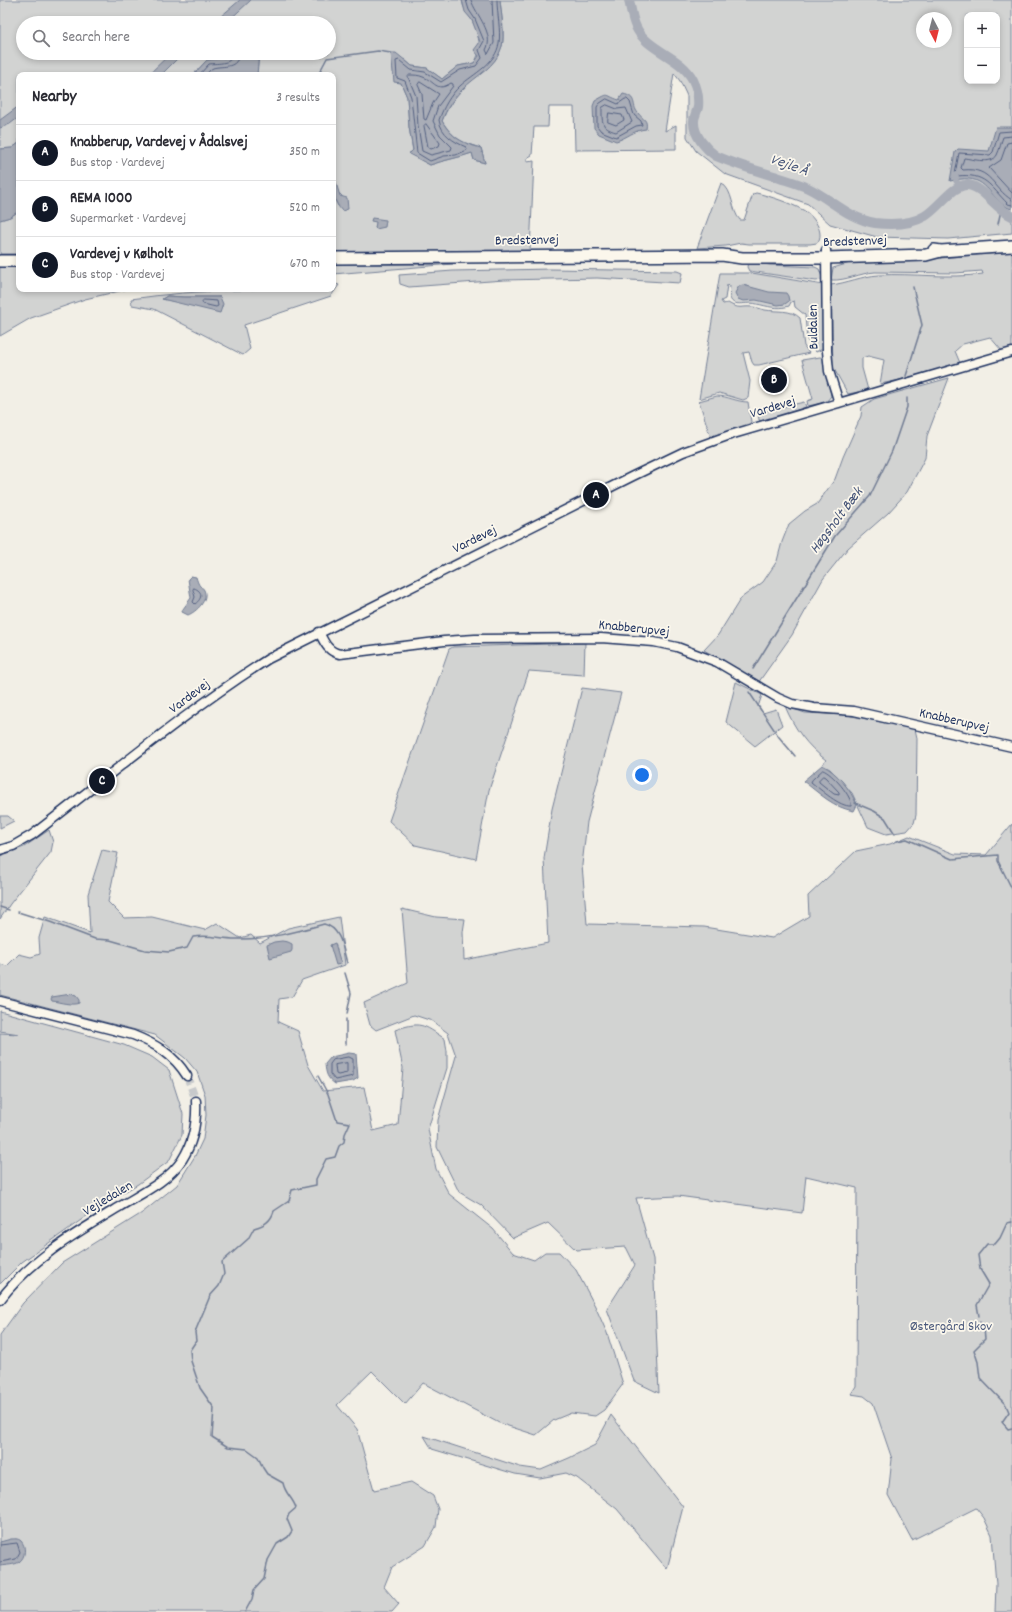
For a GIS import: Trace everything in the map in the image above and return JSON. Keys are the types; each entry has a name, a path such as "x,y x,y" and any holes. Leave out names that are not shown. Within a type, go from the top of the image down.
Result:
{"highway":[{"name":"Bredstenvej","path":"336,258 722,255 742,258 924,249 941,251 1012,246"},
{"path":"0,261 16,261"}],"street":[{"name":"Buldalen","path":"826,254 827,352 829,370 839,402"},
{"name":"Vardevej","path":"0,850 13,846 32,835 234,681 268,659 319,632 683,452 730,435 1012,352"},
{"name":"Knabberupvej","path":"319,632 327,647 333,653 340,654 444,641 475,639 601,638 654,642 677,647 717,662 778,698 792,704 814,708 854,711 1012,747"},
{"path":"0,1001 133,1035 147,1040 172,1056 188,1076"},
{"name":"Vejledalen","path":"0,1300 7,1290 51,1250 104,1216 156,1186 175,1169 182,1160 192,1138 196,1101"}],"green space":[{"path":"0,0 462,0 464,8 474,24 479,41 477,58 474,63 458,66 442,79 427,68 412,66 404,59 401,83 407,97 409,127 413,151 409,153 430,165 472,153 474,160 485,163 481,148 458,139 450,132 442,121 450,104 458,93 490,66 499,54 503,42 500,0 1012,0 1012,233 948,239 877,237 830,224 808,204 725,174 696,151 687,137 687,96 680,81 674,73 665,131 676,125 676,149 575,150 574,107 549,107 548,127 534,127 532,155 527,158 527,162 534,161 530,251 336,252 336,202 338,206 343,197 338,192 336,183 336,72 257,72 258,60 336,60 336,16 16,16 16,60 207,60 196,72 16,72 16,145 12,148 0,149"},
{"path":"721,183 728,190 737,216 740,220 744,220 753,194 756,193 767,196 786,202 807,212 819,229 820,234 817,243 741,243 726,246 697,248"},
{"path":"16,213 16,254 0,254 0,220 10,217"},
{"path":"1012,252 1012,347 1002,351 990,337 963,344 955,351 960,363 900,380 880,384 884,360 868,356 862,358 862,368 868,390 848,394 833,367 831,285 879,275 957,276 983,274 982,271 955,273 875,272 831,280 833,268 850,263 893,262"},
{"path":"748,262 770,265 815,267 819,269 823,280 816,281 749,271 747,267"},
{"path":"336,264 453,264 336,274"},
{"path":"0,267 16,267 16,292 115,292 85,299 31,318 0,336"},
{"path":"551,269 677,271 682,273 680,283 597,278 504,280 409,287 400,284 399,275 453,271"},
{"path":"720,273 752,273 823,285 824,346 823,349 816,352 807,340 805,315 795,307 794,301 791,302 789,306 781,308 752,303 737,304 733,303 731,300 729,294 730,286 727,285 725,299 721,301 723,304 728,303 738,307 754,307 765,310 788,312 800,318 804,346 809,353 754,365 749,352 743,353 750,381 748,398 743,400 719,393 699,399"},
{"path":"334,292 331,296 244,325 250,349 243,355 154,309 132,305 131,299 181,293","holes":["167,296 220,297 177,302 162,299"]},
{"path":"820,357 825,358 831,396 826,402 808,406 807,401 813,399 802,360"},
{"path":"949,378 927,436 925,458 907,492 888,513 848,548 823,579 792,635 758,683 704,650 718,635 741,598 763,582 777,561 789,524 805,511 817,504 835,479 861,416 862,407 874,399"},
{"path":"717,396 748,402 751,422 748,426 711,438 699,401"},
{"path":"804,402 806,407 763,422 759,420 758,413"},
{"path":"585,643 584,675 529,671 489,790 476,859 415,845 389,821 449,649 453,647"},
{"path":"736,682 762,695 758,707 763,713 776,709 782,725 755,746 726,722"},
{"name":"Østergård Skov","path":"582,688 621,693 587,822 582,865 587,924 704,927 772,938 809,916 808,896 856,851 890,844 909,836 955,854 986,855 1012,824 1012,1612 995,1612 996,1584 992,1535 984,1518 976,1508 912,1540 888,1495 892,1459 873,1403 864,1396 851,1394 856,1386 857,1188 806,1176 802,1213 678,1196 636,1198 653,1259 659,1393 634,1381 607,1309 635,1265 626,1247 576,1250 548,1223 513,1238 481,1205 459,1192 437,1147 438,1120 456,1056 448,1033 432,1021 414,1015 376,1030 370,1025 364,1003 408,983 402,909 436,917 465,919 463,932 464,960 548,943 544,858 552,809"},
{"path":"785,706 805,713 847,715 915,729 917,738 916,815 914,823 907,831 886,834 868,827 852,793 830,769 822,765 826,760 807,743 793,722"},
{"path":"0,816 8,816 14,821 0,828"},
{"path":"49,830 53,842 51,852 0,919 0,856 24,847"},
{"path":"102,850 118,853 108,902 124,918 152,917 205,930 217,923 240,938 251,935 260,943 288,928 339,917 345,965 302,980 292,997 279,999 278,1022 298,1031 308,1065 323,1091 364,1087 373,1131 398,1125 403,1068 395,1030 416,1025 426,1027 445,1039 447,1068 428,1129 436,1169 449,1194 493,1229 513,1253 534,1260 545,1252 559,1252 576,1270 607,1333 623,1384 604,1410 595,1416 571,1413 554,1420 536,1435 499,1423 423,1383 405,1404 372,1371 337,1405 357,1429 374,1490 411,1482 433,1496 438,1509 436,1527 425,1546 392,1567 384,1587 399,1604 392,1612 0,1612 0,1335 23,1303 62,1263 142,1213 177,1185 195,1156 203,1139 206,1115 205,1095 197,1072 185,1058 155,1035 0,995 0,964 7,966 19,954 31,957 40,954 39,938 45,917 90,933 88,894"},
{"path":"0,1011 124,1045 152,1057 169,1070 183,1114 182,1135 169,1161 138,1184 105,1203 22,1262 0,1284 0,1033 19,1034 0,1031"},
{"path":"611,1415 683,1507 667,1569 617,1509 577,1478 566,1473 540,1478 515,1474 432,1449 424,1436 520,1467 541,1470 595,1445"}],"water":[{"path":"240,0 251,0 234,16 221,16"},
{"path":"462,0 500,0 503,42 499,54 485,71 467,85 456,97 448,108 442,121 450,132 458,139 481,148 485,163 474,160 472,153 430,165 409,154 413,150 409,127 407,97 401,83 394,82 391,53 396,53 412,66 427,68 442,79 458,66 474,63 479,56 474,50 480,42 472,20 465,12"},
{"path":"164,60 176,60 164,72 151,72"},
{"path":"207,60 258,60 257,72 196,72"},
{"path":"623,94 631,97 636,110 646,121 646,129 616,141 599,134 594,128 593,106 595,101 606,95 619,100"},
{"path":"16,108 16,119 10,124 0,128 0,120"},
{"path":"996,127 1012,127 1012,209 1000,203 987,188 976,180 964,179 950,181 955,152 958,149 989,151"},
{"path":"16,145 16,213 10,217 0,220 0,149 12,148"},
{"path":"336,183 340,196 347,198 348,209 342,211 337,204"},
{"path":"372,218 386,220 385,227 376,229 376,222 371,221"},
{"path":"743,285 769,292 786,293 789,301 785,304 778,305 756,300 743,301 738,299 735,293 739,286"},
{"path":"167,296 220,297 223,304 220,313 162,299"},
{"path":"191,576 196,577 203,589 205,598 195,611 188,615 182,612 191,598 188,579"},
{"path":"822,765 833,772 847,787 857,805 854,811 840,807 833,803 803,781"},
{"path":"282,941 292,944 291,952 270,958 267,945"},
{"path":"335,943 341,964 336,965 330,945"},
{"path":"71,994 76,996 79,1003 66,1004 52,1001 51,999 52,997"},
{"path":"349,1053 356,1054 358,1078 353,1081 335,1084 327,1076 325,1064 331,1057"},
{"path":"11,1539 19,1539 23,1543 23,1557 17,1563 0,1566 0,1542"}],"waterway":[{"name":"Vejle Å","path":"629,0 636,27 641,35 648,42 681,65 693,80 697,89 698,100 694,126 704,146 716,156 804,186 848,213 866,221 875,223 901,224 919,219 930,213 952,192 963,185 968,185 979,190 1006,213 1012,216"},
{"path":"336,57 378,51 391,53"},
{"path":"320,72 326,60"},
{"path":"956,175 956,181 960,185"},
{"path":"998,224 1001,210"},
{"name":"Høgsholt Bæk","path":"906,376 922,325 913,287"},
{"name":"Høgsholt Bæk","path":"753,669 835,536 870,496 892,451 907,407 907,398"},
{"name":"Høgsholt Bæk","path":"749,692 779,737 795,756"},
{"name":"Høgsholt Bæk","path":"855,803 874,811 885,818 895,834"},
{"name":"Høgsholt Bæk","path":"897,841 907,839 952,859 998,855 998,861 1012,889"},
{"path":"0,907 9,910"},
{"path":"18,912 95,939 110,940 145,950 169,952 187,948 193,937 204,936 231,939 270,937 292,933 324,924 330,926 338,934 347,963"},
{"path":"345,973 351,993 347,1014"},
{"path":"346,1019 346,1044"},
{"path":"245,1612 252,1599 254,1590 264,1579 268,1560 277,1544 288,1537 292,1531 287,1519 289,1514 296,1508 285,1490 283,1483 267,1474 258,1457 247,1449 228,1447 212,1437 214,1408 200,1388 191,1361 190,1350 196,1341 195,1332 210,1296 219,1286 224,1274 222,1262 248,1239 254,1228 267,1222 274,1211 289,1201 292,1190 316,1185 316,1179 326,1159 335,1157 339,1146 344,1142 345,1134 350,1123 337,1121 328,1094 318,1076"},
{"name":"Høgsholt Bæk","path":"979,1316 977,1305 989,1284 980,1269 978,1255 987,1244 995,1244 1000,1238 1007,1223 1012,1222"},
{"name":"Høgsholt Bæk","path":"980,1322 984,1329 985,1339 974,1350 978,1362 980,1378 1006,1405 1009,1412 1002,1422 1008,1429 1012,1428"}],"tunnel":[{"path":"187,1076 196,1101"}],"place":[{"name":"REMA 1000","path":"774,380"},
{"name":"Knabberup, Vardevej v Ådalsvej","path":"596,495"},
{"name":"Vardevej v Kølholt","path":"102,781"}]}
